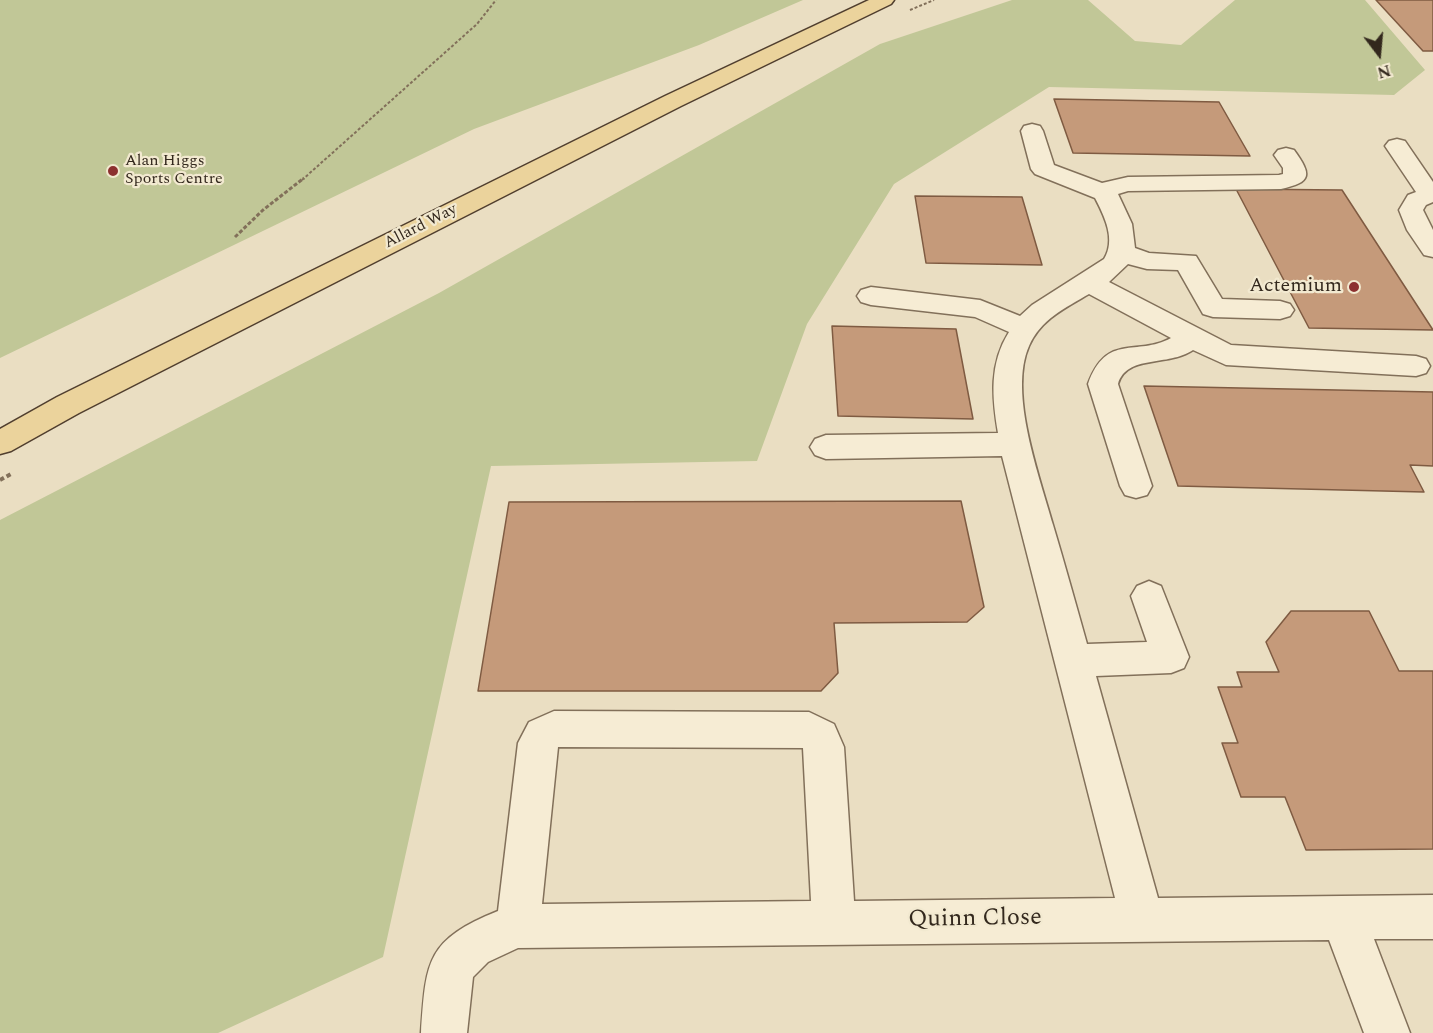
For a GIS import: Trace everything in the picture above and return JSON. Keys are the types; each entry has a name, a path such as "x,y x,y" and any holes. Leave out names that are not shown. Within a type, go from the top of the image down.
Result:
{"main road":[{"name":"Allard Way","path":"0,442 68,405 652,111 884,0"},
{"name":"Allard Way","path":"845,20 894,0"}],"street":[{"path":"1032,131 1043,169 1109,201"},
{"path":"1397,147 1420,183 1432,194 1417,200 1411,210 1420,230 1433,249"},
{"path":"1142,918 1015,444 1007,387 1014,347 1033,318 1119,259 1123,236 1109,201 1112,187 1128,184 1281,182 1294,178 1295,168 1286,155"},
{"path":"1120,252 1147,261 1187,261 1213,308 1280,310"},
{"path":"1088,282 1226,355 1416,366"},
{"path":"872,296 980,309 1026,329"},
{"path":"1136,486 1103,384 1105,373 1111,366 1132,355 1175,348 1191,336"},
{"path":"826,447 1015,444"},
{"path":"1075,662 1171,657 1149,596"},
{"path":"444,1033 450,976 459,956 483,940 518,926 538,743 543,735 554,729 809,730 820,736 824,747 834,922"},
{"path":"1343,917 1387,1033"},
{"name":"Quinn Close","path":"518,926 1142,918 1433,917"}],"path":[{"path":"234,237 263,210 324,162 477,24 496,0"}],"green space":[{"path":"0,0 803,0 699,45 474,129 0,358"},
{"path":"1012,0 1088,0 1135,41 1181,45 1235,0 1365,0 1425,70 1394,95 1049,87 894,184 807,324 757,461 491,466 383,957 218,1033 0,1033 0,520 439,293 880,44"}],"building":[{"path":"1376,0 1433,0 1433,51 1423,51"},
{"path":"1054,99 1219,102 1250,156 1073,153"},
{"path":"1236,189 1342,190 1433,330 1309,328"},
{"path":"915,196 1022,197 1042,265 926,263"},
{"path":"832,326 956,329 973,419 838,416"},
{"path":"1144,386 1433,392 1433,466 1410,465 1424,492 1178,486"},
{"path":"961,501 984,607 967,622 834,623 838,673 821,691 478,691 509,502"},
{"path":"1291,611 1369,611 1399,671 1433,671 1433,849 1306,850 1285,797 1241,797 1222,743 1238,743 1218,687 1242,687 1237,672 1279,672 1266,642"}],"place":[{"name":"Alan Higgs Sports Centre","path":"113,171"},
{"name":"Actemium","path":"1354,287"}]}
